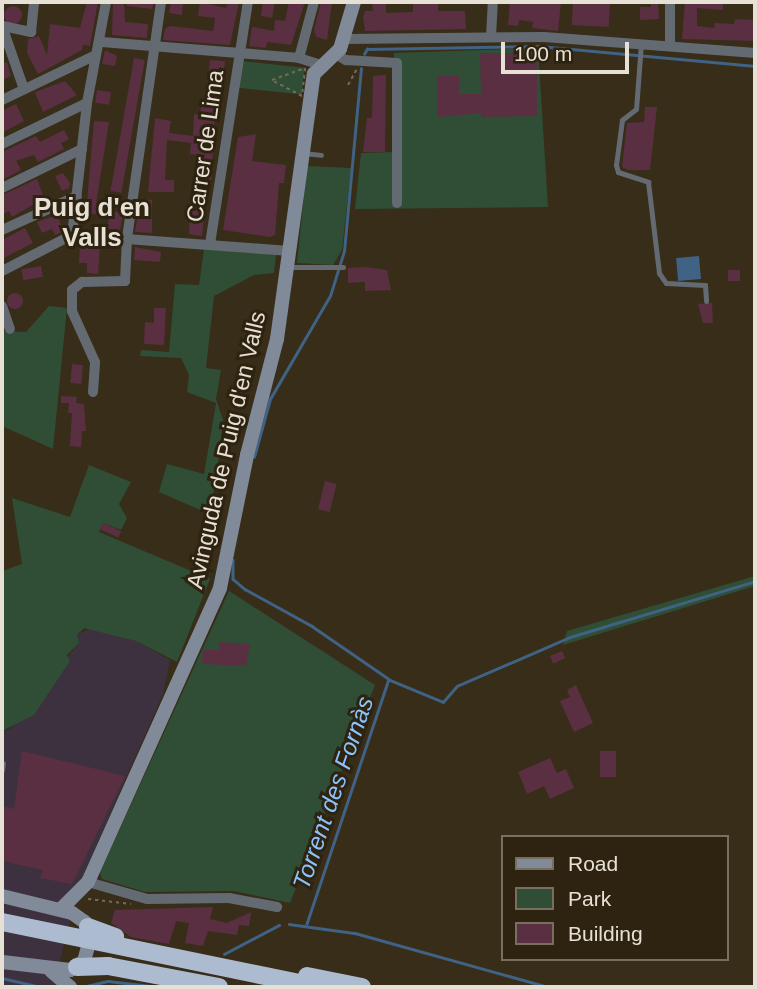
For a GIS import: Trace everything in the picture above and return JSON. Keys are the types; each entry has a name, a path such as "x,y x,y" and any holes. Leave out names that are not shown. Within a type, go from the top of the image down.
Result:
{"highway":[{"path":"2,922 80,946 108,966 219,987"},
{"path":"2,933 105,951 268,987"},
{"path":"80,946 98,934 362,987"},
{"path":"105,951 320,987"}],"street":[{"path":"2,26 31,32 34,2"},
{"path":"72,235 87,103 96,55 102,42 106,2"},
{"path":"93,392 95,362 72,311 72,290 82,282 125,281 127,238 161,2"},
{"name":"Carrer de Lima","path":"211,244 237,54 248,2"},
{"path":"299,58 314,2"},
{"path":"102,42 299,58 321,65 335,54 344,39 354,2"},
{"path":"491,37 494,2"},
{"path":"670,2 670,46"},
{"path":"2,26 24,89"},
{"path":"344,39 491,37 755,53"},
{"path":"335,54 346,60 397,63 397,203"},
{"path":"2,100 96,55"},
{"name":"Avinguda de Puig d'en Valls","path":"71,987 80,946 88,882 214,607 227,524 277,339 312,83 321,65"},
{"path":"2,144 87,103"},
{"path":"2,188 82,149"},
{"path":"2,230 77,196"},
{"path":"2,271 72,235 289,251"},
{"path":"2,306 10,329"},
{"path":"88,882 146,899 229,898 276,906"},
{"name":"Avinguda de Puig d'en Valls","path":"61,909 88,882"},
{"path":"2,897 61,909 80,946 50,971"},
{"path":"2,962 50,971 71,987"}],"lane":[{"path":"640,45 636,109 622,120 616,165 618,172 648,182 659,273 666,284 705,285 706,300"},
{"path":"301,153 321,155"},
{"path":"287,268 343,267"}],"path":[{"path":"305,68 302,96 282,85 272,80 305,68"},
{"path":"348,85 357,68"}],"shaded area":[{"path":"92,627 136,641 170,660 163,694 79,885 55,981 62,987 2,987 2,731 10,729 79,643 77,635"}],"green space":[{"path":"538,48 548,207 355,209 361,153 393,152 394,53"},
{"path":"241,61 305,68 302,95 238,88"},
{"path":"307,166 351,168 342,250 333,265 297,263"},
{"path":"204,249 276,255 274,273 254,275 214,296 206,368 221,370 216,399 223,420 216,484 207,513 159,492 167,464 204,474 216,403 187,392 189,375 181,358 140,356 141,350 169,352 175,284 199,285"},
{"path":"49,306 67,308 53,449 2,426 2,331 26,332"},
{"path":"89,465 131,482 119,504 127,518 121,530 103,523 99,532 210,579 177,662 136,641 84,628 77,635 79,643 67,655 70,661 34,715 2,731 2,571 22,564 12,498 70,517"},
{"path":"755,576 755,586 563,645 567,631"},
{"path":"229,591 375,685 290,903 234,891 145,892 102,879 100,872"}],"water":[{"path":"699,256 701,279 678,281 676,258"}],"building":[{"path":"87,2 98,2 90,46 83,45 82,50 38,74 27,53 28,39 39,36 47,55 50,24 80,28"},
{"path":"113,2 124,2 125,22 148,24 147,38 112,35"},
{"path":"127,2 154,2 152,9 127,6"},
{"path":"171,2 183,2 182,15 169,13"},
{"path":"200,2 226,8 228,2 239,2 230,45 163,40 165,29 170,26 213,31 215,18 198,16"},
{"path":"263,2 275,2 272,18 261,16"},
{"path":"289,2 305,2 291,45 267,42 266,48 249,46 252,27 274,31 275,20 285,21"},
{"path":"321,2 332,2 327,40 316,37 314,30"},
{"path":"372,2 386,2 386,13 413,12 413,2 438,2 438,11 465,11 466,29 365,31 363,18 365,11 373,11"},
{"path":"510,2 561,2 558,31 532,28 533,22 519,20 518,26 508,25"},
{"path":"573,2 610,4 609,27 572,25"},
{"path":"651,2 658,2 659,19 640,20 640,7 651,7"},
{"path":"685,2 723,2 723,10 697,8 697,26 714,28 715,23 734,24 735,19 755,20 755,41 682,39"},
{"path":"13,6 19,9 22,15 19,21 13,24 7,21 4,15 7,9"},
{"path":"105,50 117,56 115,66 102,64"},
{"path":"480,53 537,53 537,116 481,117 481,113 438,117 437,76 459,76 459,94 481,94"},
{"path":"134,58 145,60 121,193 111,191"},
{"path":"210,60 225,61 219,113 215,113 211,184 199,183 202,155 190,154 191,143 167,140 165,180 174,180 174,192 148,192 155,118 171,121 169,133 193,136 194,114 200,115 201,106 205,106"},
{"path":"7,62 11,76 2,80 2,64"},
{"path":"386,75 385,152 363,152 367,118 372,118 373,76"},
{"path":"65,81 77,95 43,112 35,92"},
{"path":"97,90 111,92 109,105 95,103"},
{"path":"16,104 24,121 2,133 2,111"},
{"path":"645,107 657,107 650,170 628,170 622,167 627,123 644,122"},
{"path":"94,121 109,122 96,204 105,205 103,215 86,213"},
{"path":"64,130 69,139 61,143 64,149 38,162 34,155 16,161 21,170 4,179 2,152 36,136 40,142"},
{"path":"256,134 252,161 286,165 284,183 279,183 275,235 270,237 223,230 238,137"},
{"path":"63,173 70,183 68,192 68,188 62,191 55,176"},
{"path":"37,179 44,198 12,217 9,211 2,215 2,195"},
{"path":"140,199 152,200 152,233 135,232"},
{"path":"190,199 206,200 202,236 189,234"},
{"path":"110,211 123,213 120,231 107,229"},
{"path":"57,215 64,231 55,235 52,229 42,233 37,222"},
{"path":"25,228 33,243 2,259 2,240"},
{"path":"80,243 100,245 98,274 87,273 87,263 79,263"},
{"path":"135,247 161,252 160,262 134,260"},
{"path":"41,266 43,277 23,280 21,269"},
{"path":"348,268 387,270 391,290 365,291 365,282 348,283"},
{"path":"728,270 740,270 740,281 728,281"},
{"path":"12,293 18,293 23,301 21,307 12,309 7,304 7,298"},
{"path":"712,303 713,323 703,323 698,304"},
{"path":"154,308 166,308 164,345 144,344 145,322 154,323"},
{"path":"72,364 83,365 81,384 70,383"},
{"path":"61,396 77,397 76,403 84,404 86,431 82,431 81,447 70,446 72,413 68,413 69,403 61,403"},
{"path":"325,481 337,484 330,512 318,509"},
{"path":"103,523 121,531 118,538 100,529"},
{"path":"220,642 250,644 246,666 202,664 203,650 219,650"},
{"path":"562,651 565,658 553,663 550,656"},
{"path":"576,685 593,723 574,732 560,701 570,697 567,690"},
{"path":"22,751 125,776 72,884 40,878 43,870 2,861 2,806 14,809"},
{"path":"600,751 616,751 616,777 600,777"},
{"path":"550,758 557,773 566,769 574,788 550,799 544,786 527,794 518,772"},
{"path":"213,907 210,919 227,923 251,912 249,926 239,925 237,935 208,931 203,946 185,943 189,923 176,921 169,944 131,937 111,923 115,910"}],"waterway":[{"name":"Torrent des Fornàs","path":"364,54 367,49 539,46 755,66"},
{"name":"Torrent des Fornàs","path":"254,457 270,399 330,296 344,251 361,69"},
{"name":"Torrent des Fornàs","path":"233,560 233,579 245,589 312,626 389,679 307,924"},
{"path":"390,680 443,702 457,686 570,637 755,581"},
{"path":"289,924 355,933 549,987"},
{"path":"224,954 279,925"},
{"name":"Torrent des Fornàs","path":"2,978 40,987"},
{"path":"82,987 108,981 159,987"}],"district":[{"name":"Puig d'en Valls","path":"92,223"}]}
